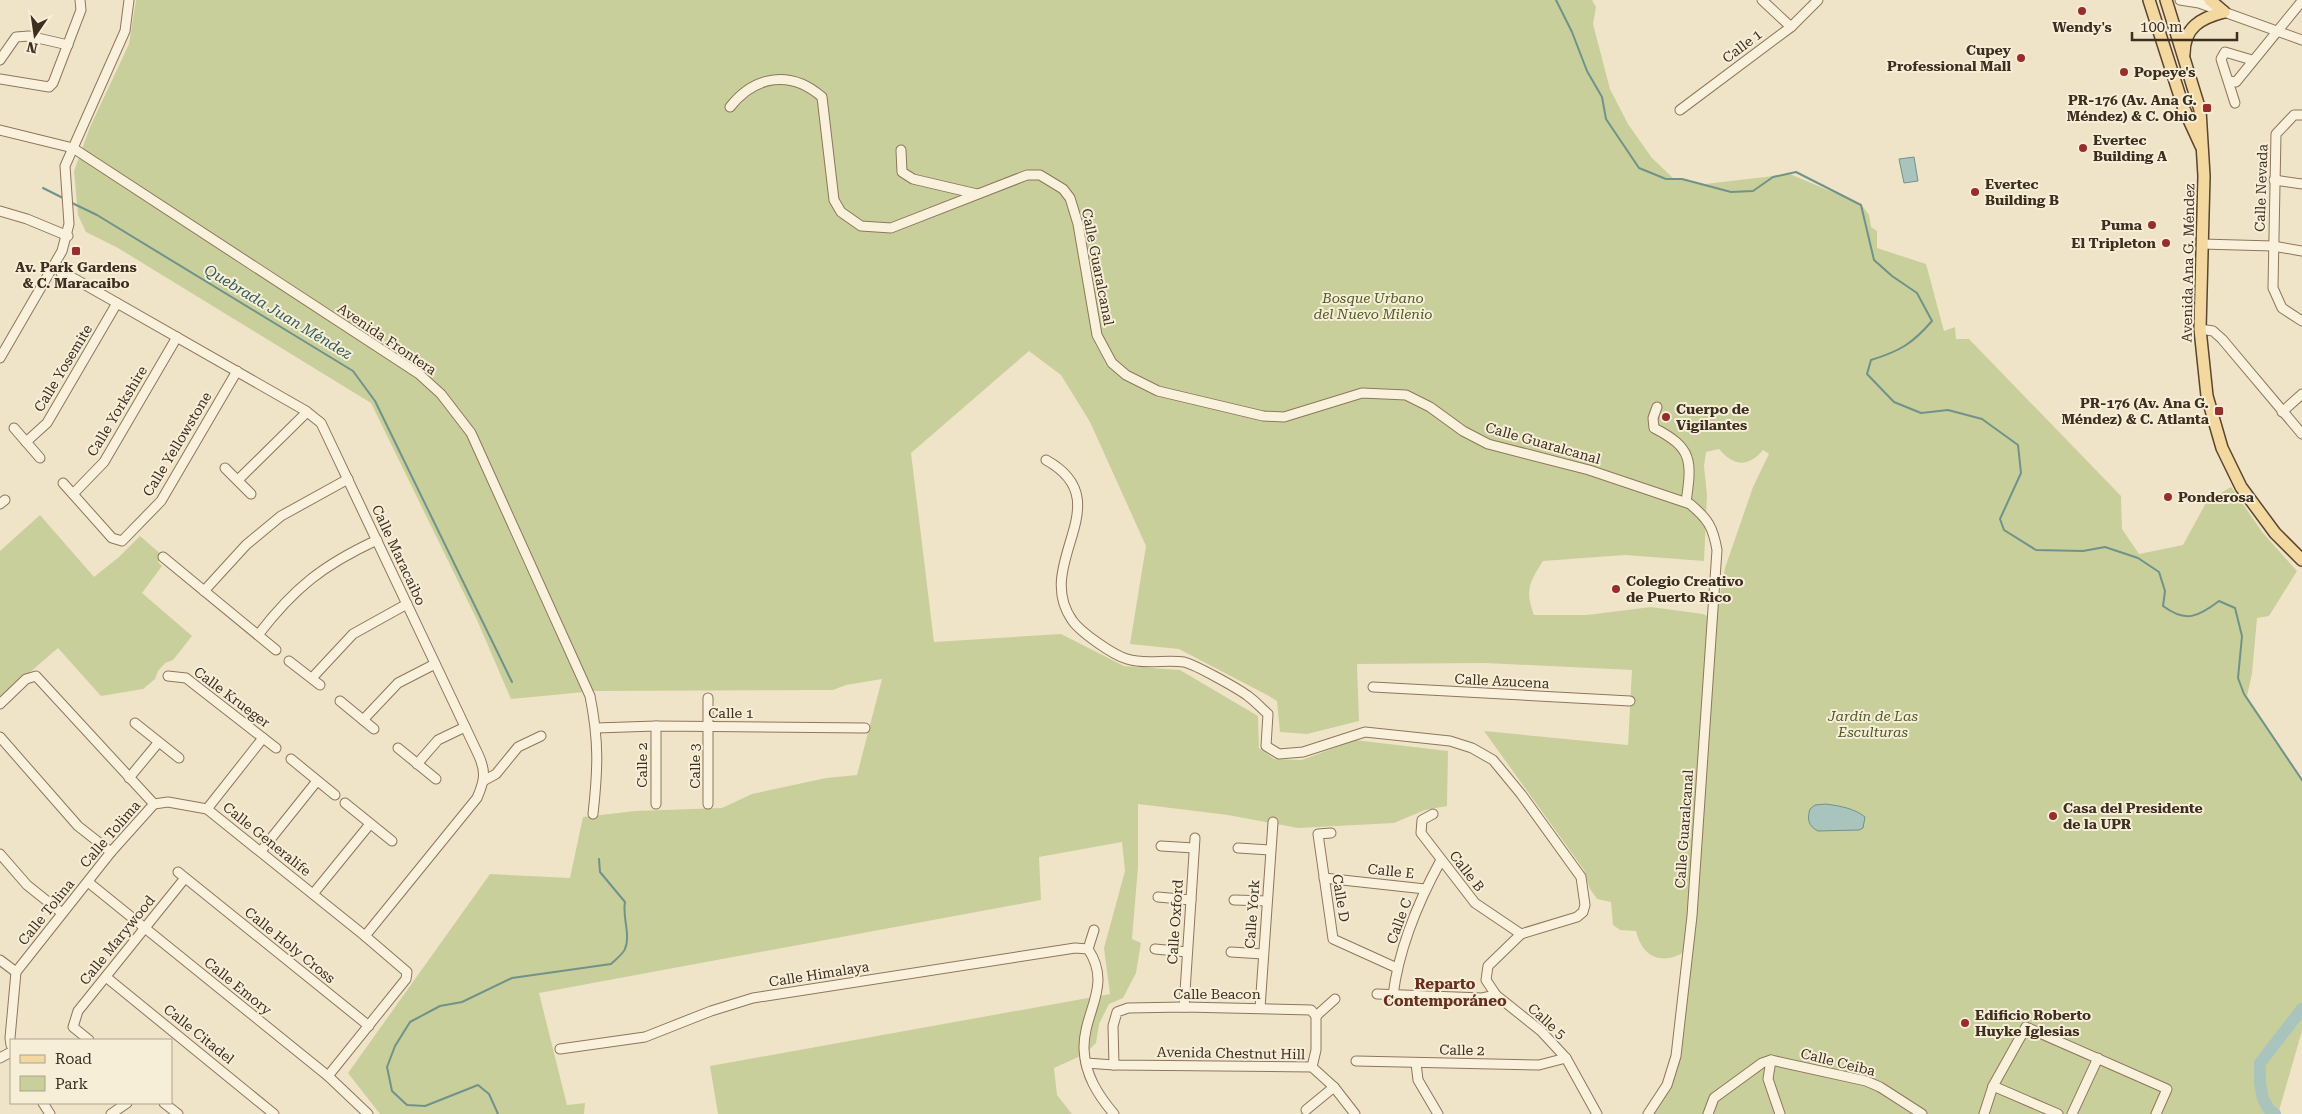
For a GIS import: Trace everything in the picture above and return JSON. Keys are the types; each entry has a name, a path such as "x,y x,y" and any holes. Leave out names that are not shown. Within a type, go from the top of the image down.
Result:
{"main road":[{"name":"Avenida Ana G. Méndez","path":"2148,0 2184,109 2201,147"},
{"name":"Avenida Ana G. Méndez","path":"2166,0 2200,110 2202,128 2201,147 2204,176 2200,329 2207,396 2222,448 2241,487 2275,533 2302,560"},
{"path":"2210,0 2224,12"},
{"path":"2184,63 2184,43 2190,28 2206,16 2224,12"}],"street":[{"path":"0,79 48,87 56,78 81,10 80,0"},
{"path":"0,358 57,268 68,236 65,166 125,31 129,0"},
{"path":"1762,0 1791,27"},
{"name":"Calle 1","path":"1680,110 1791,27 1818,0"},
{"path":"2180,0 2199,3 2302,40"},
{"path":"2229,81 2236,82 2302,0"},
{"path":"0,60 16,37 29,36 68,45"},
{"path":"2235,103 2222,59 2225,52 2252,60"},
{"name":"Calle Guaralcanal","path":"730,107 742,92 756,84 770,80 788,80 809,86 822,97 834,200 841,212 861,226 891,228 1027,175 1040,175 1063,188 1070,198 1078,224 1097,335 1112,363 1126,375 1158,391 1263,416 1277,417 1298,414 1362,393 1406,395 1430,407 1463,431 1488,444 1589,470 1686,502 1701,513 1711,525 1717,550 1692,916 1676,1056 1666,1085 1648,1114"},
{"name":"Calle Nevada","path":"2302,115 2294,115 2276,134 2273,246 2273,288 2282,308 2302,321"},
{"name":"Avenida Frontera","path":"0,130 73,148 419,374 441,394 471,433 590,696 596,728 598,763 593,814"},
{"path":"901,150 902,172 913,179 977,194"},
{"path":"2274,180 2302,184"},
{"path":"0,211 27,218 68,236"},
{"path":"2202,244 2273,246 2302,251"},
{"name":"Calle Maracaibo","path":"57,268 74,276 75,279 307,412 321,423 466,727 484,767 485,780"},
{"name":"Calle Yosemite","path":"26,442 47,423 117,303"},
{"path":"2200,329 2213,332 2222,339 2302,434"},
{"name":"Calle Yorkshire","path":"73,494 104,462 177,337"},
{"name":"Calle Yellowstone","path":"73,494 112,538 122,542 161,501 237,371"},
{"path":"2282,412 2302,394"},
{"path":"1657,407 1653,418 1654,428 1671,437 1683,448 1688,456 1691,471 1686,502"},
{"path":"238,480 307,412"},
{"path":"14,428 40,458"},
{"path":"1046,460 1058,466 1068,477 1079,503 1076,521 1062,570 1061,600 1072,621 1095,641 1127,659 1186,662 1249,696 1268,714 1266,746 1279,754 1303,752 1365,732 1450,741 1472,748 1493,760 1522,794 1581,877 1583,885 1584,912 1578,917 1521,934"},
{"path":"225,468 251,494"},
{"path":"204,591 246,545 281,516 348,479"},
{"path":"63,483 73,494"},
{"path":"258,635 281,604 309,578 346,554 377,540"},
{"path":"163,557 276,650"},
{"path":"312,678 353,634 407,604"},
{"path":"290,661 320,685"},
{"path":"363,720 398,683 435,664"},
{"path":"0,704 26,679 36,676 154,804"},
{"name":"Calle Krueger","path":"168,676 186,678 276,748"},
{"name":"Calle Azucena","path":"1378,691 1630,701"},
{"name":"Calle 3","path":"708,698 708,804"},
{"path":"340,702 374,729"},
{"path":"135,723 179,758"},
{"name":"Calle 1","path":"596,728 656,726 865,728"},
{"name":"Calle 2","path":"656,726 656,804"},
{"path":"417,764 438,740 466,727"},
{"path":"365,936 477,798 485,780 496,774 518,748 541,736"},
{"path":"0,737 78,826 111,852"},
{"path":"208,809 263,738"},
{"path":"129,778 158,743"},
{"path":"398,748 436,779"},
{"path":"291,759 335,795"},
{"path":"261,851 317,782"},
{"name":"Calle Generalife","path":"154,804 168,802 208,809 407,972 406,979 369,1026"},
{"path":"345,803 392,841"},
{"name":"Calle Tolima","path":"88,882 111,852 154,804"},
{"name":"Calle B","path":"1434,814 1422,820 1421,833 1475,903 1521,934"},
{"name":"Calle York","path":"1260,1008 1273,822"},
{"path":"313,894 370,824"},
{"name":"Calle D","path":"1331,833 1318,834 1333,939 1397,968"},
{"name":"Calle Oxford","path":"1184,1007 1194,838"},
{"path":"1161,846 1194,848"},
{"path":"1238,848 1270,850"},
{"path":"0,854 27,884 62,913"},
{"name":"Calle C","path":"1393,994 1397,968 1425,889 1441,860"},
{"name":"Calle Marywood","path":"89,1039 73,1026 78,1011 145,928 182,875 195,886"},
{"name":"Calle E","path":"1324,878 1425,889"},
{"name":"Calle Tolina","path":"16,972 88,882"},
{"name":"Calle Emory","path":"88,882 328,1076 368,1114"},
{"name":"Calle Holy Cross","path":"195,886 369,1026"},
{"path":"1158,898 1190,900"},
{"path":"1234,900 1267,901"},
{"path":"1094,930 1088,949 1094,958 1100,984 1084,1047 1086,1063 1096,1091 1114,1114"},
{"name":"Calle 5","path":"1521,934 1488,966 1486,980 1496,995 1541,1031 1566,1058 1597,1114"},
{"name":"Calle Himalaya","path":"560,1049 646,1037 711,1011 753,998 1075,948 1088,949"},
{"path":"1155,950 1187,952"},
{"path":"1231,952 1263,954"},
{"path":"0,960 16,972 10,1039"},
{"name":"Calle Citadel","path":"106,977 274,1114"},
{"path":"1377,994 1482,998 1496,995"},
{"path":"1312,1067 1316,1050 1316,1016 1335,999"},
{"name":"Calle Beacon","path":"1114,1065 1113,1026 1117,1012 1128,1008 1302,1009 1311,1010 1316,1016"},
{"path":"328,1076 369,1026"},
{"path":"1984,1114 1993,1086 2026,1026 2167,1089 2156,1114"},
{"name":"Calle 2","path":"1356,1061 1539,1065 1566,1058"},
{"path":"2072,1114 2098,1058"},
{"path":"1708,1114 1714,1098 1762,1063 1771,1060 1768,1080 1780,1114"},
{"name":"Calle Ceiba","path":"1771,1060 1866,1081 1880,1087 1922,1114"},
{"name":"Avenida Chestnut Hill","path":"1086,1063 1114,1065 1312,1067 1334,1087 1355,1114"},
{"path":"1416,1063 1418,1080 1438,1114"},
{"path":"1993,1086 2058,1114"},
{"path":"1306,1110 1334,1087"},
{"path":"111,1114 126,1104"},
{"path":"165,1104 178,1114"}],"green space":[{"name":"Bosque Urbano del Nuevo Milenio","path":"136,0 1592,0 1596,7 1593,24 1610,89 1628,124 1652,158 1673,178 1705,184 1790,174 1861,204 1869,215 1871,227 1877,231 1877,248 1926,264 1944,331 1955,327 1956,339 1969,339 2121,496 2122,529 2139,554 2183,545 2207,501 2231,487 2263,533 2297,571 2269,616 2257,618 2252,674 2247,696 2302,779 2302,1031 2278,1114 1645,1114 1677,1071 1684,1032 1690,948 1673,957 1657,957 1644,949 1636,931 1620,930 1613,925 1611,902 1597,899 1590,889 1584,870 1484,731 1628,745 1632,670 1485,663 1357,664 1359,721 1307,734 1280,732 1277,701 1267,695 1179,649 1130,644 1146,546 1090,422 1061,375 1029,351 911,453 934,642 1061,634 1124,666 1180,670 1258,716 1259,748 1274,759 1302,760 1355,740 1448,751 1447,806 1425,810 1394,823 1298,828 1228,815 1138,804 1138,867 1132,939 1141,943 1136,973 1123,998 1109,1004 1099,1024 1096,1043 1085,1054 1054,1068 1057,1095 1072,1114 718,1114 710,1066 1110,994 1104,948 1125,871 1122,842 1039,857 1041,900 539,993 567,1105 585,1103 584,1114 380,1114 348,1073 490,874 570,878 583,817 635,811 722,808 752,794 826,778 857,775 882,679 846,685 833,690 595,691 511,699 477,620 371,403 118,248 86,232 78,215 74,171 90,127 129,44","holes":["1719,449 1725,455 1741,463 1752,460 1763,450 1769,454 1753,487 1725,568 1715,620 1703,614 1651,607 1587,615 1534,615 1529,593 1534,575 1543,561 1625,555 1704,561 1707,495 1704,466 1706,452"]},
{"path":"40,515 94,577 119,557 140,536 162,555 158,562 162,566 142,593 192,636 173,660 165,663 158,671 155,679 143,689 101,696 58,648 0,698 0,551"}],"water":[{"path":"1914,157 1918,181 1904,183 1899,159"},
{"path":"1826,804 1846,808 1861,814 1865,817 1863,828 1859,830 1818,831 1809,822 1810,809 1815,805"}],"waterway":[{"path":"1556,0 1572,32 1587,71 1602,97 1606,119 1639,168 1666,179 1682,179 1731,192 1753,191 1773,177 1796,172 1861,205 1874,260 1892,276 1917,293 1932,321 1905,346 1871,360 1867,374 1894,402 1921,413 1948,410 1982,419 2018,445 2021,473 2000,519 2004,530 2036,550 2083,551 2105,547 2138,558 2159,572 2165,591 2163,606 2178,615 2192,616 2198,614 2219,601 2235,608 2242,636 2238,678 2244,694 2302,780"},
{"name":"Quebrada Juan Méndez","path":"43,188 63,198"},
{"name":"Quebrada Juan Méndez","path":"70,202 97,215 353,371 375,401 512,682"},
{"name":"Quebrada Juan Méndez","path":"498,1114 489,1094 478,1085 425,1106 407,1105 392,1091 387,1067 395,1046 410,1022 440,1006 462,1002 512,978 611,964 617,959 627,944 625,902 600,872 599,859"},
{"path":"2275,1114 2270,1111 2263,1099 2260,1083 2260,1063 2302,1009"}],"place":[{"name":"Wendy's","path":"2082,11"},
{"name":"Cupey Professional Mall","path":"2021,58"},
{"name":"Popeye's","path":"2124,72"},
{"name":"PR-176 (Av. Ana G. Méndez) & C. Ohio","path":"2207,108"},
{"name":"Evertec Building A","path":"2083,148"},
{"name":"Evertec Building B","path":"1975,192"},
{"name":"Puma","path":"2152,225"},
{"name":"El Tripleton","path":"2166,243"},
{"name":"Av. Park Gardens & C. Maracaibo","path":"76,251"},
{"name":"PR-176 (Av. Ana G. Méndez) & C. Atlanta","path":"2219,411"},
{"name":"Cuerpo de Vigilantes","path":"1666,417"},
{"name":"Ponderosa","path":"2168,497"},
{"name":"Colegio Creativo de Puerto Rico","path":"1616,589"},
{"name":"Casa del Presidente de la UPR","path":"2053,816"},
{"name":"Edificio Roberto Huyke Iglesias","path":"1965,1023"}],"district":[{"name":"Reparto Contemporáneo","path":"1445,992"}],"park label":[{"name":"Jardín de Las Esculturas","path":"1873,724"}]}
